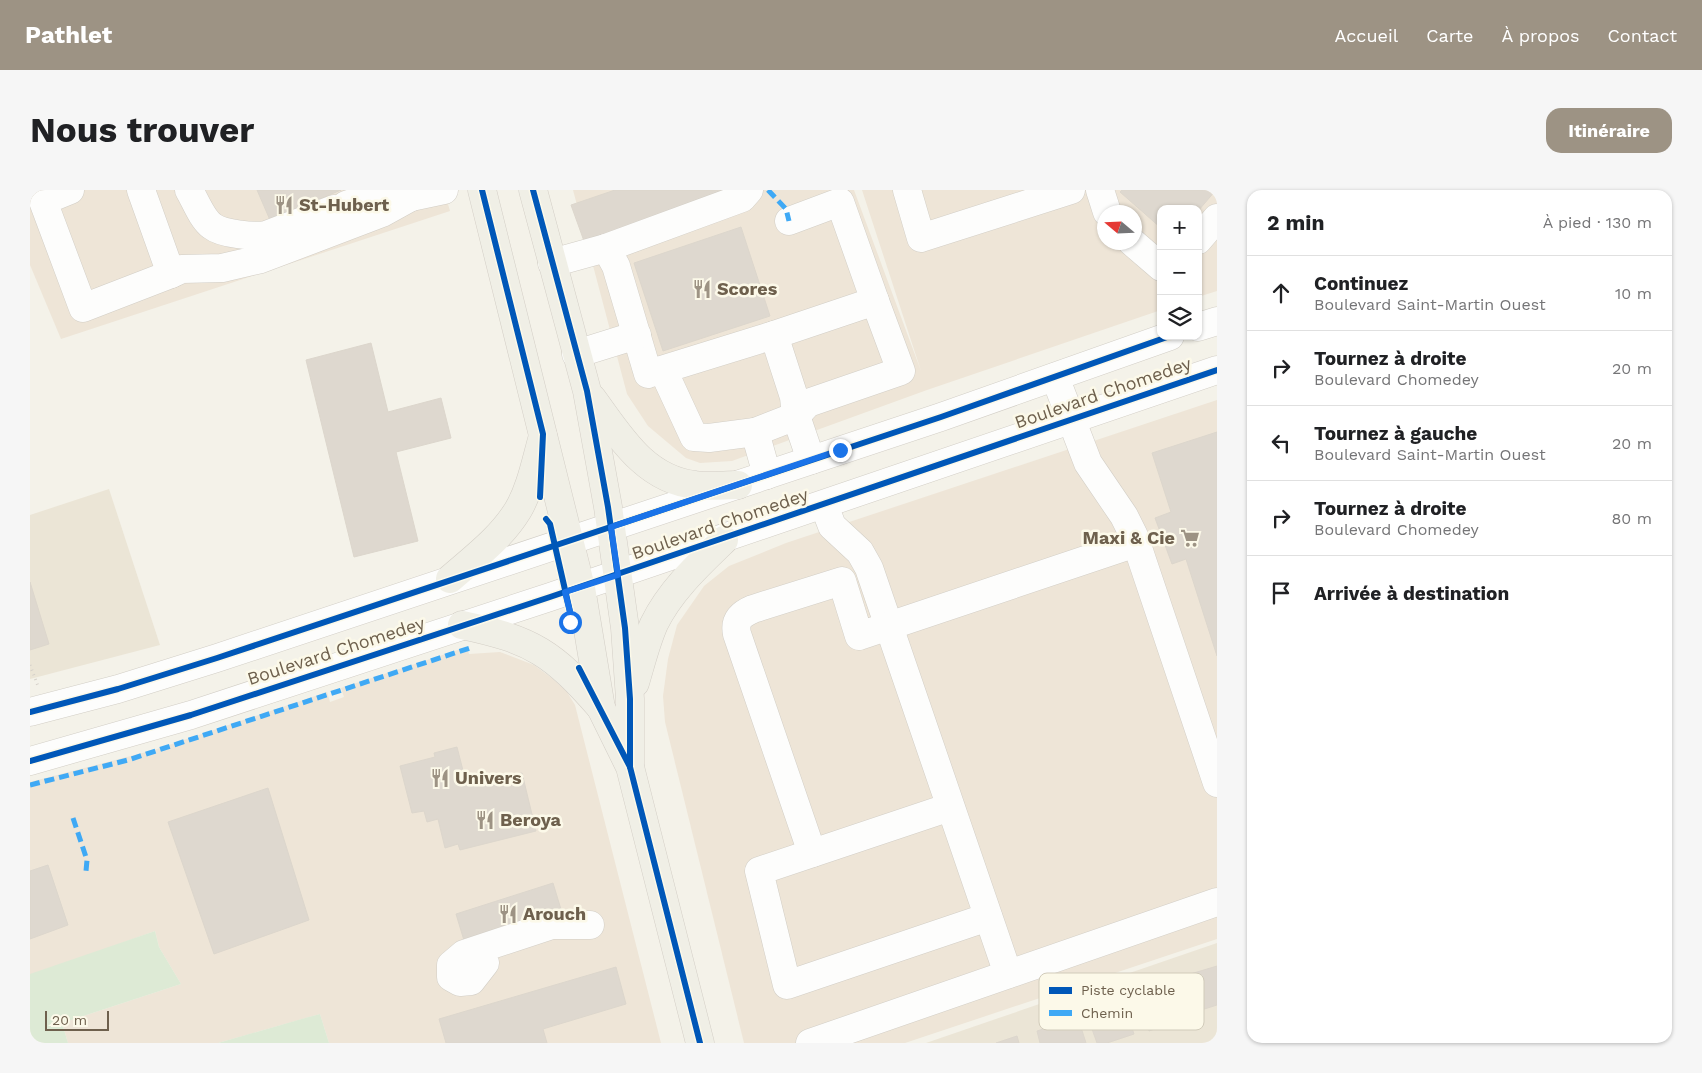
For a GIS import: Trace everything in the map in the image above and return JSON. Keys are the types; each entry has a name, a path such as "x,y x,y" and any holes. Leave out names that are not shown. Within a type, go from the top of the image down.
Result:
{"main road":[{"path":"482,190 581,588 601,708 630,767 700,1043"},
{"path":"533,190 587,391 611,527 618,575 630,699 630,767"},
{"path":"587,391 626,445 652,470 674,480 696,485 738,485"},
{"path":"450,579 488,545 512,518 527,489 543,434"},
{"path":"630,699 649,637 662,610 682,584 724,540"},
{"path":"462,625 498,633 532,645 560,665 601,708"}],"street":[{"path":"70,190 43,200 83,308 182,269 222,268 261,259 382,213 402,192"},
{"path":"141,190 171,274"},
{"path":"189,190 214,228 257,236 266,235 340,207 402,192 444,190"},
{"path":"552,263 606,248 742,198 749,190"},
{"path":"907,190 921,238 1071,190"},
{"path":"1100,190 1105,205"},
{"path":"663,370 694,437 708,438 755,432 796,416 808,403 901,371 840,202 790,221"},
{"path":"1202,235 1217,218"},
{"path":"606,248 616,266 648,374 774,336 875,301"},
{"path":"1141,250 1157,264"},
{"path":"1202,326 1217,321"},
{"path":"576,354 637,335"},
{"path":"774,336 794,397 796,416 811,460"},
{"name":"Boulevard Chomedey","path":"34,699 118,689 738,485 1159,340"},
{"name":"Boulevard Chomedey","path":"30,760 184,718 462,625 581,588 1217,370"},
{"path":"1055,377 1070,419 1093,473 1124,516 1136,543 1217,783"},
{"path":"755,432 767,475"},
{"path":"824,505 832,526 865,558 1008,974"},
{"path":"812,853 737,634 738,620 753,609 842,581 859,636 1136,543"},
{"path":"950,807 760,871 787,985 988,917"},
{"path":"810,1043 1217,902"},
{"path":"485,963 480,973 471,981 460,982 451,977 451,965 464,954 552,925 590,925"}],"path":[{"path":"30,665 34,699"}],"shaded area":[{"path":"30,190 444,190 450,211 61,339 30,265"},
{"path":"573,190 854,190 921,371 862,190 1217,190 1217,291 1202,296 1202,205 1157,205 1157,311 927,390 732,461 700,463 686,458 648,426 627,394"},
{"path":"1217,400 1217,939 1115,973 1039,973 1039,998 905,1043 744,1043 665,722 663,696 668,659 677,625 704,586 729,566 786,543"},
{"path":"109,489 160,645 30,679 30,515"},
{"path":"467,647 469,654 500,652 534,665 567,692 575,705 661,1043 329,1043 320,1014 218,1043 68,1043 62,1023 181,984 159,947 155,931 30,976 30,782 154,750 327,692 330,702 344,697 341,688"},
{"path":"1217,943 1217,1043 926,1043 1039,1004 1039,1030 1204,1030 1204,973 1130,973"}],"green space":[{"path":"155,931 159,947 181,984 62,1023 68,1043 30,1043 30,974"},
{"path":"320,1014 329,1043 218,1043 305,1018"}],"building":[{"name":"St-Hubert","path":"257,190 341,190 270,220"},
{"path":"615,190 721,190 722,193 584,241 571,205"},
{"path":"1122,190 1216,190 1202,206 1157,205 1157,224 1142,211 1142,205 1135,205 1120,192"},
{"name":"Scores","path":"741,227 770,316 663,351 634,263"},
{"path":"371,343 388,412 441,398 451,438 396,452 418,541 354,557 306,360"},
{"name":"Maxi & Cie","path":"1217,432 1217,656 1186,559 1172,564 1155,518 1171,512 1152,453"},
{"path":"30,582 49,644 30,650"},
{"path":"457,747 467,786 522,773 536,831 460,850 458,844 445,848 438,819 427,822 424,811 412,813 400,766 435,757 434,753"},
{"path":"268,788 309,920 214,954 168,822"},
{"path":"48,865 68,925 30,939 30,871"},
{"path":"553,883 563,916 466,947 456,914"},
{"path":"1217,966 1217,1005 1204,1009 1204,973 1194,973"},
{"path":"616,967 626,1004 543,1029 547,1043 446,1043 439,1019"},
{"path":"1082,1030 1086,1043 1040,1043 1037,1031"},
{"path":"1092,1030 1133,1030 1134,1034 1107,1043 1097,1043"},
{"path":"1017,1036 1019,1043 996,1043"}],"marked path":[{"path":"768,190 786,209 789,221"},
{"path":"30,785 128,760 470,648"},
{"path":"73,818 87,860 86,871"}],"cycle path":[{"path":"482,190 543,434 540,497"},
{"path":"533,190 587,391 608,507 625,628 630,699 630,767"},
{"path":"30,712 118,689 217,658 941,417 1159,340"},
{"path":"30,761 191,715 550,597 1217,370"},
{"path":"546,519 550,524 571,616 570,623"},
{"path":"579,668 630,767 700,1043"}],"place":[{"name":"St-Hubert","path":"284,205"},
{"name":"Scores","path":"702,289"},
{"name":"Maxi & Cie","path":"1190,538"},
{"name":"Univers","path":"440,778"},
{"name":"Beroya","path":"485,820"},
{"name":"Arouch","path":"508,914"}],"route":[{"path":"570,622 571,616 565,592 618,575 611,527 840,450"}]}
